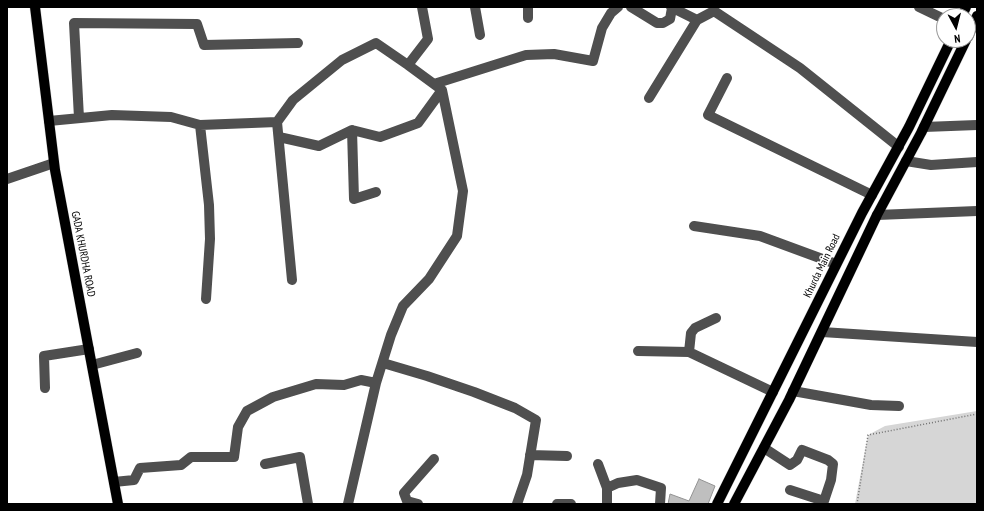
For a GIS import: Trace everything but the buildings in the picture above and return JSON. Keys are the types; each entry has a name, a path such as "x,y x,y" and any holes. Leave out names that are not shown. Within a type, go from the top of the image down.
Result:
{"main road":[{"name":"GADA KHURDHA ROAD","path":"35,7 54,163 118,504"},
{"name":"Khurda Main Road","path":"717,504 836,264 899,147 947,48"},
{"path":"734,504 764,448 822,332 877,215 924,128 962,48"},
{"path":"925,93 938,98"},
{"path":"836,264 849,273"}],"street":[{"path":"408,65 428,39 422,7"},
{"path":"475,7 480,35"},
{"path":"279,138 319,146 352,130 380,137 418,124 438,87 526,55 554,54 593,61 602,28 611,13 618,7"},
{"path":"631,7 657,23 663,23 670,19 672,8 697,20"},
{"path":"919,7 936,16"},
{"path":"649,98 697,20 715,9 800,68 899,147"},
{"path":"79,118 74,22 197,24 204,45 298,43"},
{"path":"292,280 277,122 293,100 336,65 376,42 438,87 463,190 457,236 429,279 403,306 391,335 376,383 348,504"},
{"path":"726,78 708,115 872,195"},
{"path":"49,121 112,114 171,117 200,125 277,122"},
{"path":"200,125 210,205 210,240 206,299"},
{"path":"924,128 977,125"},
{"path":"352,130 354,199 376,192"},
{"path":"906,161 931,165 977,162"},
{"path":"7,179 54,163"},
{"path":"877,215 977,211"},
{"path":"694,226 760,236 836,264"},
{"path":"689,352 691,333 695,328 716,318"},
{"path":"822,332 977,342"},
{"path":"45,388 44,356 89,349"},
{"path":"638,351 689,352 773,392"},
{"path":"92,365 137,353"},
{"path":"383,363 474,392 515,408 536,420 526,475 517,504"},
{"path":"114,482 134,480 140,468 181,465 191,457 234,457 238,427 247,411 273,397 316,384 344,384 361,380 376,383"},
{"path":"793,390 871,405 899,406"},
{"path":"764,448 790,465 797,460 802,450 828,460 833,464 831,480 824,501 790,490"},
{"path":"530,455 567,456"},
{"path":"265,464 300,457 308,504"},
{"path":"418,504 402,502 404,493 434,459"},
{"path":"598,464 607,488 607,504"},
{"path":"607,488 618,483 637,480 661,488 660,504"},
{"path":"557,504 571,504"}],"path":[{"path":"857,504 868,435 977,414"}],"shaded area":[{"path":"977,411 977,504 855,504 868,435 885,426"}]}
